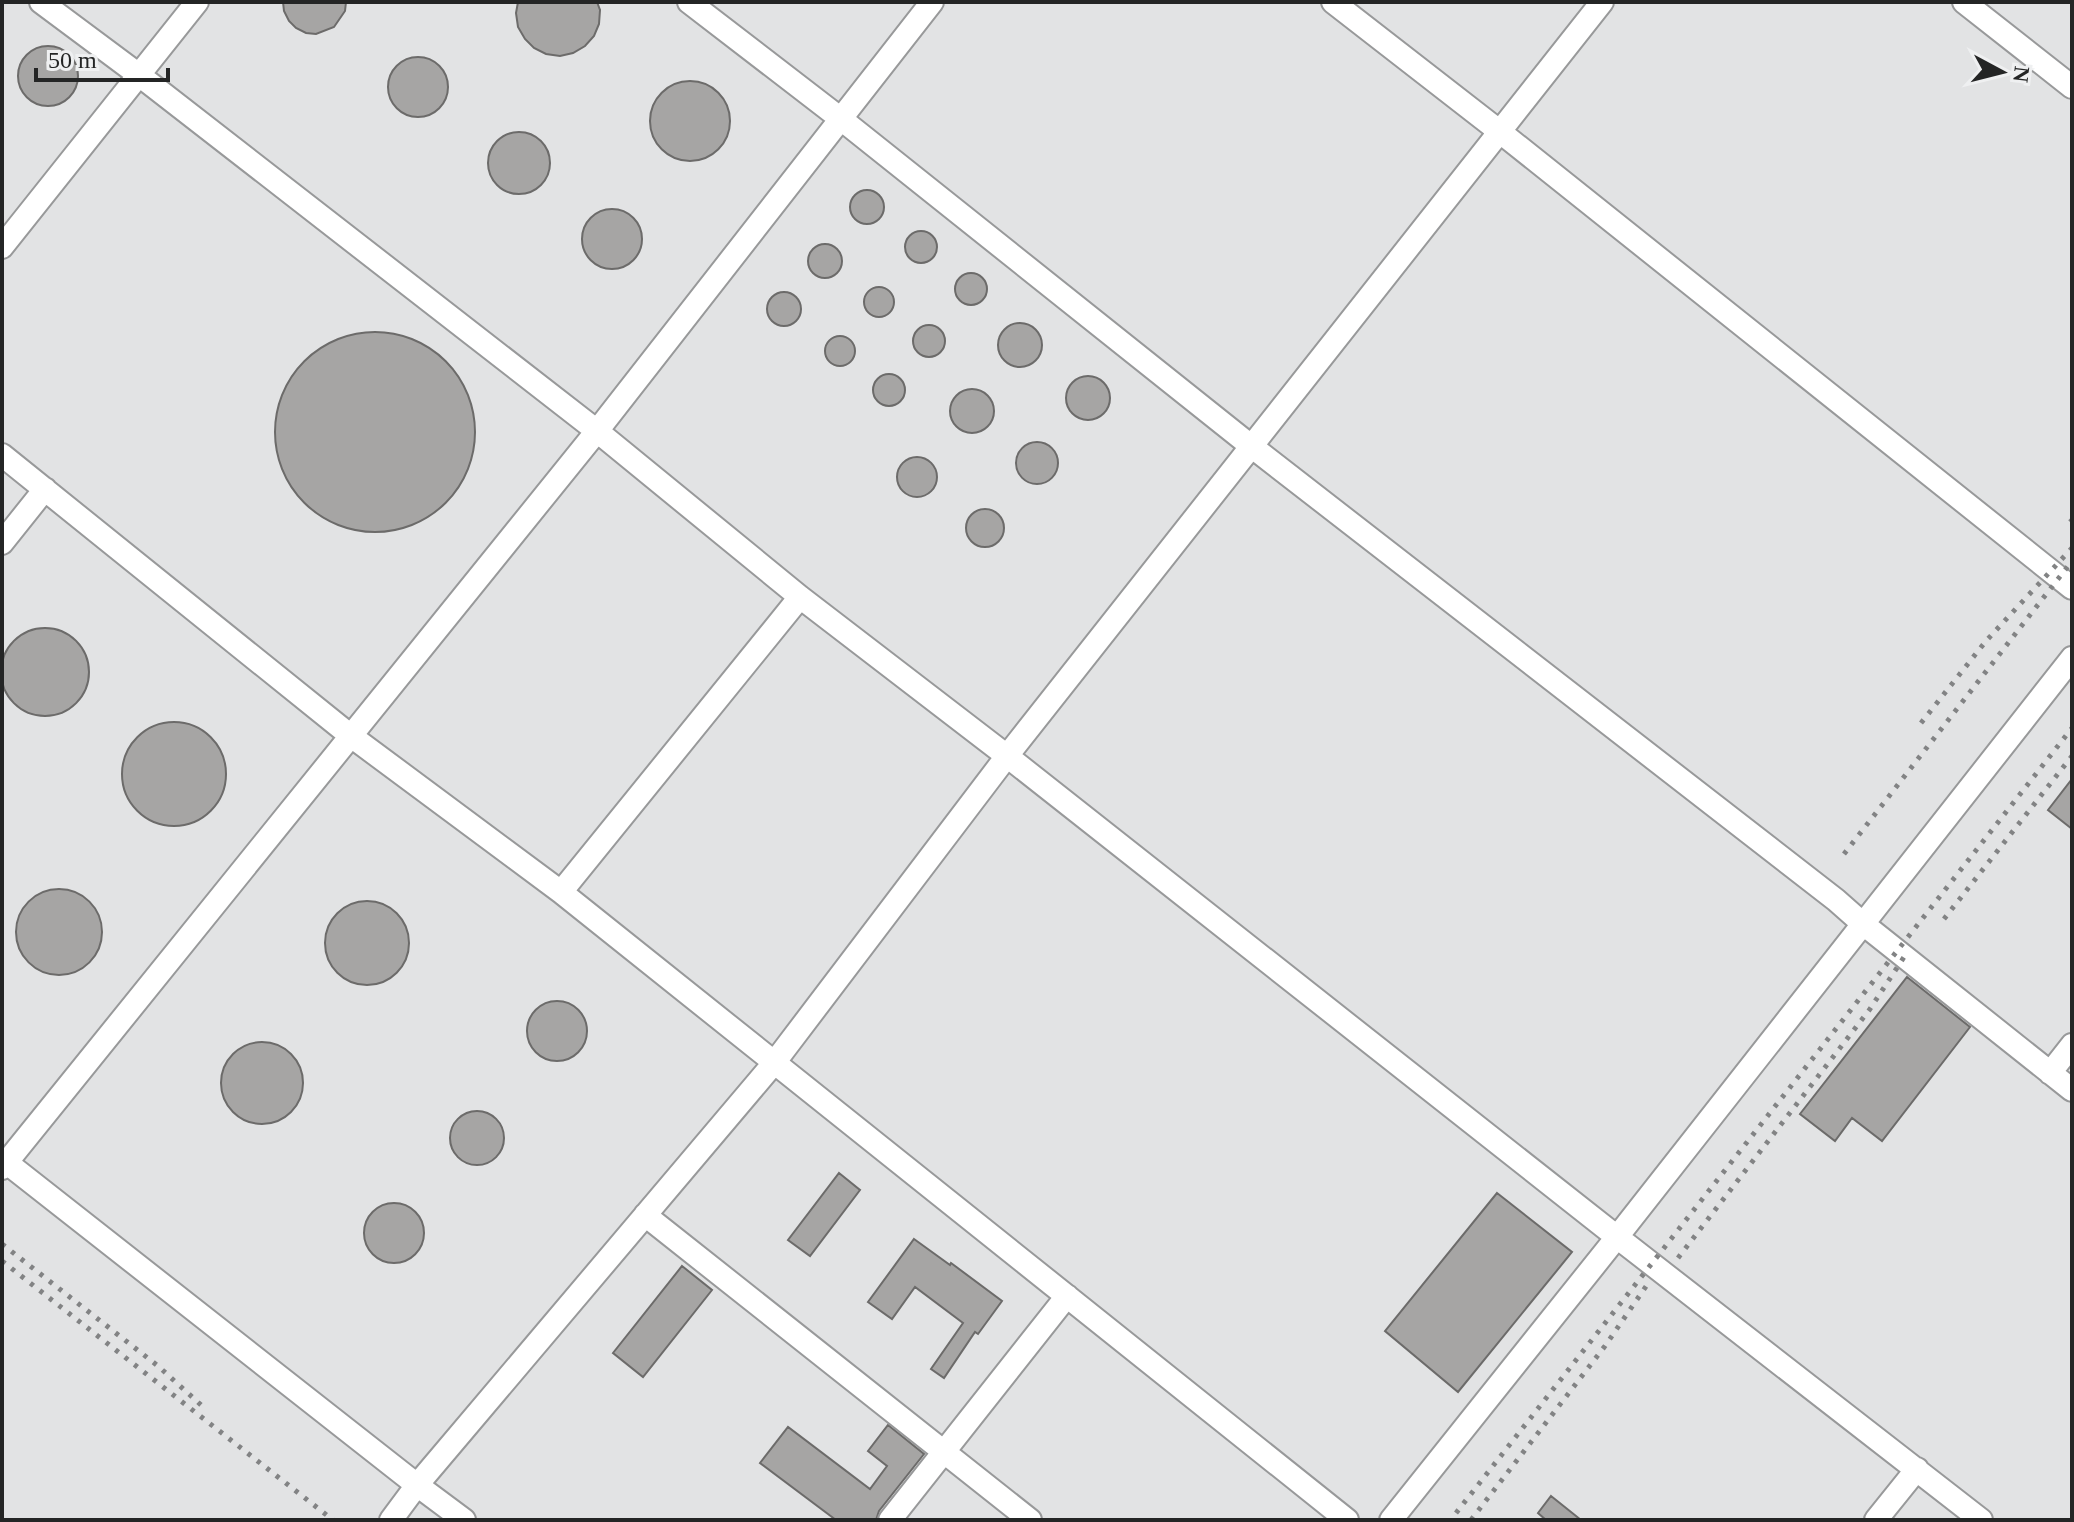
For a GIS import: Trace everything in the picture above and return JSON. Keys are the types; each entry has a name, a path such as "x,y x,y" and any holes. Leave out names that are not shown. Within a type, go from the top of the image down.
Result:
{"lane":[{"path":"41,2 597,431 800,597 1981,1520"},
{"path":"2,247 197,2"},
{"path":"689,2 841,119 1251,446 1836,900 2072,1090"},
{"path":"464,1520 3,1163 597,431 932,2"},
{"path":"1333,2 2072,588"},
{"path":"391,1520 417,1485 774,1063 1007,756 1602,2"},
{"path":"1964,2 2072,87"},
{"path":"2,455 351,736 561,892 1347,1520"},
{"path":"2,543 45,489"},
{"path":"561,892 800,597"},
{"path":"1391,1520 2072,658"},
{"path":"2050,1073 2072,1045"},
{"path":"645,1215 1030,1520"},
{"path":"890,1520 1067,1296"},
{"path":"1876,1520 1917,1469"}],"building":[{"path":"283,2 346,2 345,11 334,27 316,34 296,28 284,11"},
{"path":"518,2 597,2 599,24 594,36 573,53 560,56 546,54 534,48 518,27"},
{"path":"48,46 70,54 78,76 70,98 48,106 26,98 18,76 26,54"},
{"path":"418,57 429,59 439,66 446,76 446,98 439,108 429,115 418,117 407,115 397,108 390,98 388,87 390,76 397,66 407,59"},
{"path":"682,81 698,81 719,92 730,113 730,129 719,150 698,161 682,161 668,155 656,143 650,129 650,113 656,99 668,87"},
{"path":"519,132 531,134 541,141 548,151 548,175 541,185 531,192 519,194 507,192 497,185 490,175 488,163 490,151 497,141 507,134"},
{"path":"867,190 879,195 884,207 879,219 867,224 855,219 850,207 855,195"},
{"path":"612,209 623,211 633,218 640,228 640,250 633,260 623,267 612,269 601,267 591,260 584,250 582,239 584,228 591,218 601,211"},
{"path":"921,231 932,236 937,247 932,258 921,263 910,258 905,247 910,236"},
{"path":"825,244 837,249 842,261 837,273 825,278 813,273 808,261 813,249"},
{"path":"971,273 983,277 987,289 983,301 971,305 959,301 955,289 959,277"},
{"path":"879,287 890,291 894,302 890,313 879,317 868,313 864,302 868,291"},
{"path":"784,292 796,297 801,309 796,321 784,326 772,321 767,309 772,297"},
{"path":"1020,323 1035,330 1042,345 1035,360 1020,367 1005,360 998,345 1005,330"},
{"path":"929,325 940,330 945,341 940,352 929,357 918,352 913,341 918,330"},
{"path":"375,332 413,340 445,362 467,394 475,432 467,470 445,502 413,524 375,532 337,524 305,502 283,470 275,432 283,394 305,362 337,340"},
{"path":"840,336 851,340 855,351 851,362 840,366 829,362 825,351 829,340"},
{"path":"889,374 900,379 905,390 900,401 889,406 878,401 873,390 878,379"},
{"path":"1088,376 1103,383 1110,398 1103,413 1088,420 1073,413 1066,398 1073,383"},
{"path":"972,389 987,396 994,411 987,426 972,433 957,426 950,411 957,396"},
{"path":"1037,442 1052,448 1058,463 1052,478 1037,484 1022,478 1016,463 1022,448"},
{"path":"917,457 931,463 937,477 931,491 917,497 903,491 897,477 903,463"},
{"path":"985,509 998,515 1004,528 998,541 985,547 972,541 966,528 972,515"},
{"path":"45,628 70,635 82,647 89,672 82,697 70,709 45,716 20,709 8,697 1,672 8,647 20,635"},
{"path":"174,722 194,726 211,737 222,754 226,774 222,794 211,811 194,822 174,826 154,822 137,811 126,794 122,774 126,754 137,737 154,726"},
{"path":"2072,779 2072,829 2048,810"},
{"path":"59,889 75,893 89,902 98,916 102,932 98,948 89,962 75,971 59,975 43,971 29,962 20,948 16,932 20,916 29,902 43,893"},
{"path":"367,901 383,904 397,913 406,927 409,943 406,959 397,973 383,982 367,985 351,982 337,973 328,959 325,943 328,927 337,913 351,904"},
{"path":"1907,977 1970,1027 1882,1141 1852,1118 1835,1141 1800,1114"},
{"path":"557,1001 568,1003 578,1010 585,1020 585,1042 578,1052 568,1059 557,1061 546,1059 536,1052 529,1042 527,1031 529,1020 536,1010 546,1003"},
{"path":"262,1042 278,1045 291,1054 300,1067 303,1083 300,1099 291,1112 278,1121 262,1124 246,1121 233,1112 224,1099 221,1083 224,1067 233,1054 246,1045"},
{"path":"477,1111 496,1119 504,1138 496,1157 477,1165 458,1157 450,1138 458,1119"},
{"path":"839,1173 860,1190 810,1256 788,1240"},
{"path":"1497,1193 1572,1252 1458,1392 1385,1331"},
{"path":"394,1203 416,1211 424,1233 416,1255 394,1263 372,1255 364,1233 372,1211"},
{"path":"914,1239 1002,1301 978,1334 975,1332 944,1378 931,1369 963,1323 915,1287 892,1319 868,1302"},
{"path":"682,1266 712,1290 643,1377 613,1353"},
{"path":"888,1425 924,1454 879,1511 876,1520 836,1520 760,1463 788,1427 870,1489 887,1466 868,1451"},
{"path":"1551,1496 1581,1520 1546,1520 1538,1513"}],"railway":[{"path":"1921,723 1986,641 2072,548"},
{"path":"1844,854 2072,561"},
{"path":"1456,1513 2072,728"},
{"path":"1944,919 2072,756"},
{"path":"1678,1258 1870,1009 1906,954"},
{"path":"2,1244 158,1366 201,1405"},
{"path":"2,1261 333,1520"},
{"path":"1471,1520 1605,1346 1649,1282"}]}
